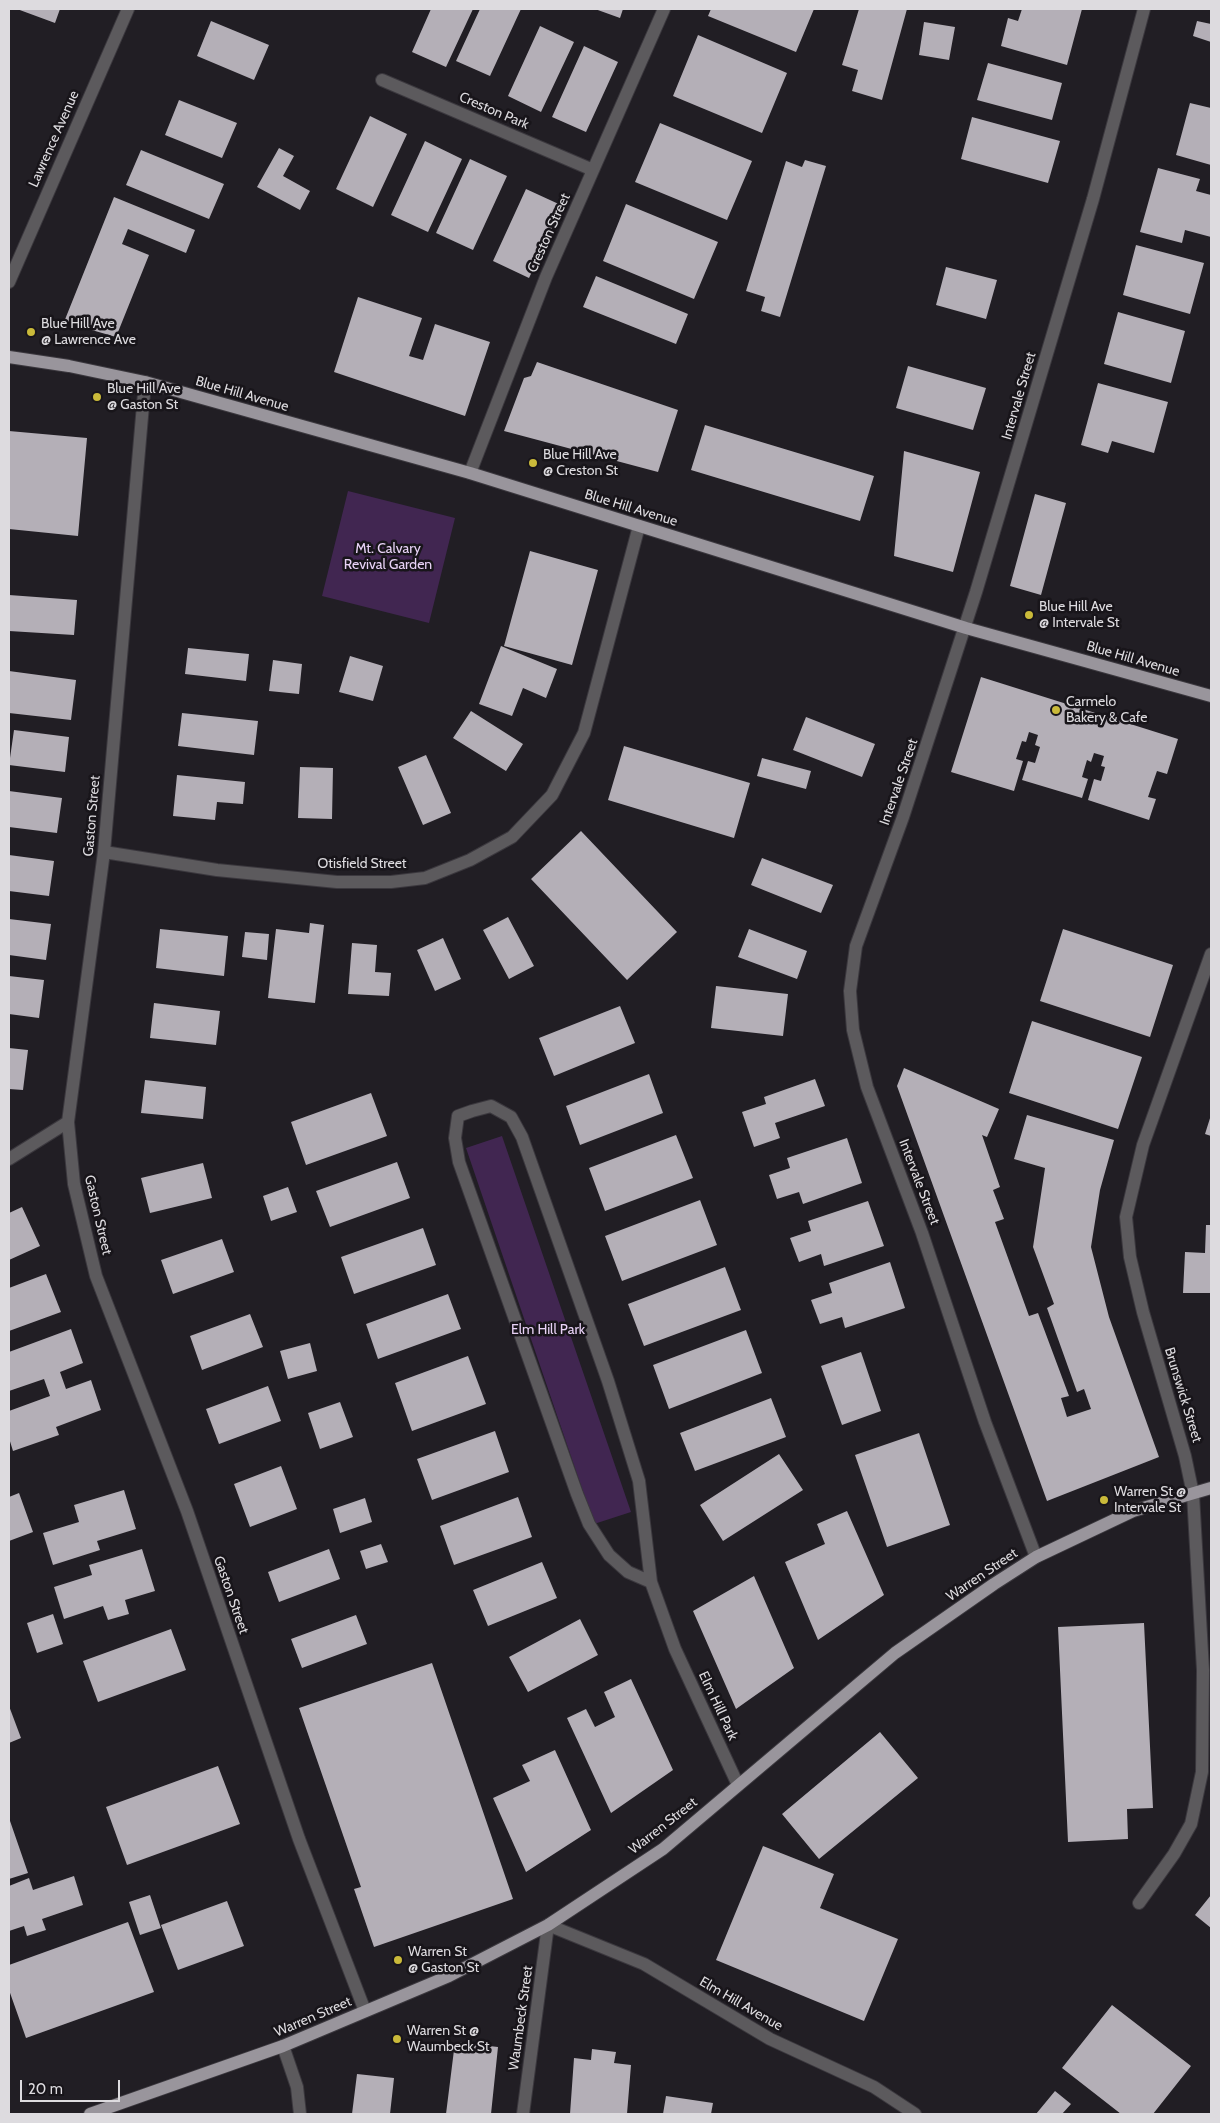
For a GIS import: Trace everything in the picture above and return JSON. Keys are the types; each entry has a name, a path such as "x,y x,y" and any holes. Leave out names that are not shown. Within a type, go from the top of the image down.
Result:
{"main road":[{"name":"Blue Hill Avenue","path":"9,357 70,366 145,382 470,473 966,628 1211,696"},
{"name":"Warren Street","path":"90,2114 283,2046 449,1976 548,1925 663,1849 896,1653 1036,1557 1133,1511 1211,1488"}],"street":[{"name":"Lawrence Avenue","path":"9,282 128,9"},
{"name":"Creston Street","path":"470,473 546,277 664,9"},
{"name":"Intervale Street","path":"1036,1557 985,1422 922,1233 867,1087 853,1030 850,991 856,946 903,817 966,628 1093,199 1144,9"},
{"name":"Creston Park","path":"382,80 593,170"},
{"name":"Gaston Street","path":"145,382 104,852 68,1122 74,1184 96,1276 187,1511 299,1839 364,2011"},
{"name":"Otisfield Street","path":"104,852 226,871 336,882 391,882 425,878 470,860 512,837 552,795 584,733 639,526"},
{"name":"Brunswick Street","path":"1139,1903 1174,1854 1191,1824 1202,1772 1203,1670 1193,1494 1186,1456 1143,1312 1130,1257 1126,1217 1144,1145 1211,954"},
{"name":"Elm Hill Park","path":"650,1582 628,1572 609,1555 589,1524 459,1162 455,1138 458,1116 491,1106 510,1116 522,1137 608,1380 639,1481 650,1582 675,1650 738,1785"},
{"path":"9,1159 68,1122"},
{"name":"Waumbeck Street","path":"523,2114 548,1925"},
{"name":"Elm Hill Avenue","path":"548,1925 644,1964 770,2040 874,2087 915,2114"},
{"path":"283,2046 296,2087 300,2114"}],"green space":[{"name":"Mt. Calvary Revival Garden","path":"348,491 455,518 429,623 322,596"},
{"name":"Elm Hill Park","path":"502,1136 631,1512 594,1524 466,1148"}],"building":[{"path":"17,9 60,9 55,23"},
{"path":"431,9 473,9 446,67 412,52"},
{"path":"480,9 521,9 490,76 456,61"},
{"path":"595,9 623,9 620,18"},
{"path":"711,9 814,9 796,52 708,16"},
{"path":"859,9 907,9 882,100 852,91 858,70 842,65"},
{"path":"1022,9 1082,9 1067,65 1001,46 1008,18 1018,21"},
{"path":"211,21 269,45 254,80 197,56"},
{"path":"1197,21 1211,24 1211,42 1193,36"},
{"path":"924,22 955,27 949,60 919,55"},
{"path":"540,26 574,42 541,112 508,96"},
{"path":"698,35 787,73 762,133 673,96"},
{"path":"584,46 618,62 586,132 552,117"},
{"path":"988,63 1062,83 1052,120 977,100"},
{"path":"179,100 237,123 222,158 165,135"},
{"path":"1190,103 1211,108 1211,165 1176,155"},
{"path":"370,116 407,134 373,207 336,189"},
{"path":"972,117 1060,141 1048,183 961,159"},
{"path":"660,123 752,161 727,220 635,182"},
{"path":"425,141 462,159 428,232 391,215"},
{"path":"279,148 294,156 283,176 310,191 300,210 257,187"},
{"path":"141,150 224,184 209,219 126,185"},
{"path":"470,159 507,176 473,250 436,233"},
{"path":"805,160 826,166 780,317 761,311 765,297 746,291 786,161 802,167"},
{"path":"1158,168 1200,179 1196,191 1211,195 1211,237 1185,230 1182,243 1140,232"},
{"path":"526,189 563,206 529,278 493,261"},
{"path":"114,197 195,230 186,253 128,229 122,244 149,255 116,337 64,322"},
{"path":"626,204 718,242 694,299 603,261"},
{"path":"1136,245 1204,263 1190,314 1123,295"},
{"path":"946,267 997,280 986,319 936,305"},
{"path":"596,276 688,314 676,344 583,307"},
{"path":"358,297 422,318 409,356 423,360 435,324 490,342 465,416 334,372"},
{"path":"1118,312 1185,331 1171,383 1104,364"},
{"path":"537,362 678,410 658,472 504,431 524,378 531,376"},
{"path":"908,366 986,388 973,430 896,408"},
{"path":"1098,383 1168,402 1154,453 1112,441 1108,453 1081,445"},
{"path":"705,425 874,476 860,521 691,470"},
{"path":"9,431 87,438 78,536 9,529"},
{"path":"904,451 980,472 953,572 894,556"},
{"path":"1035,494 1066,503 1041,595 1010,586"},
{"path":"530,551 598,570 572,665 504,646"},
{"path":"9,595 77,600 74,635 9,631"},
{"path":"501,646 557,669 546,698 523,688 512,716 479,704"},
{"path":"188,648 249,654 246,681 185,674"},
{"path":"350,656 383,666 373,701 339,692"},
{"path":"273,660 302,664 299,694 269,691"},
{"path":"9,671 76,680 71,720 9,713"},
{"path":"981,677 1178,739 1167,774 1157,771 1148,797 1156,799 1149,820 1088,800 1094,779 1101,781 1105,767 1101,766 1104,756 1094,753 1091,762 1087,760 1082,777 1088,779 1082,798 1022,780 1028,761 1035,763 1040,747 1035,745 1038,735 1029,732 1026,742 1022,741 1016,759 1023,761 1014,791 951,772"},
{"path":"471,711 523,744 506,771 453,738"},
{"path":"182,713 258,721 254,755 178,746"},
{"path":"806,717 875,744 862,777 793,750"},
{"path":"14,730 69,737 65,772 9,765"},
{"path":"624,746 750,783 734,838 608,800"},
{"path":"426,755 451,813 423,825 398,767"},
{"path":"762,758 811,771 806,789 757,776"},
{"path":"300,767 333,768 332,819 298,818"},
{"path":"177,775 245,782 243,804 217,802 215,820 173,816"},
{"path":"9,791 62,798 57,833 9,827"},
{"path":"581,831 677,932 627,980 531,879"},
{"path":"9,855 54,861 49,896 9,891"},
{"path":"762,858 833,885 821,913 751,885"},
{"path":"508,917 534,966 509,979 483,930"},
{"path":"9,919 51,924 46,960 9,955"},
{"path":"310,923 324,925 315,1003 268,998 276,929 309,933"},
{"path":"160,929 228,936 224,976 156,968"},
{"path":"749,929 807,951 797,979 738,957"},
{"path":"1063,929 1173,965 1150,1037 1040,1001"},
{"path":"245,932 269,934 267,960 242,957"},
{"path":"443,938 461,979 435,991 417,950"},
{"path":"352,943 377,945 375,972 391,973 389,996 348,994"},
{"path":"9,976 44,980 39,1018 9,1014"},
{"path":"716,986 788,994 783,1036 711,1028"},
{"path":"154,1003 220,1011 216,1045 150,1038"},
{"path":"620,1006 635,1043 554,1076 539,1038"},
{"path":"1032,1021 1142,1057 1118,1129 1009,1093"},
{"path":"9,1048 28,1050 23,1090 9,1089"},
{"path":"904,1068 999,1109 987,1137 982,1135 1000,1187 993,1190 1004,1219 995,1222 1029,1316 1038,1313 1069,1396 1061,1398 1067,1417 1091,1409 1084,1389 1077,1392 1047,1308 1054,1304 1033,1247 1045,1168 1014,1159 1027,1115 1114,1140 1100,1190 1091,1247 1109,1317 1159,1457 1047,1501 897,1086"},
{"path":"649,1074 663,1113 580,1145 566,1106"},
{"path":"815,1079 825,1106 775,1123 780,1138 754,1147 742,1112 766,1104 764,1097"},
{"path":"145,1080 206,1087 203,1119 141,1113"},
{"path":"371,1093 387,1136 306,1165 291,1122"},
{"path":"1211,1115 1211,1136 1205,1134"},
{"path":"676,1135 693,1178 605,1211 589,1168"},
{"path":"847,1138 862,1183 803,1204 799,1192 777,1199 769,1175 790,1168 787,1158"},
{"path":"397,1162 410,1198 330,1227 316,1191"},
{"path":"203,1163 212,1198 150,1213 141,1178"},
{"path":"288,1187 297,1212 271,1221 263,1196"},
{"path":"700,1200 717,1245 622,1281 605,1236"},
{"path":"868,1201 884,1246 824,1266 821,1254 799,1262 790,1238 811,1231 808,1221"},
{"path":"22,1207 40,1246 9,1260 9,1213"},
{"path":"1206,1225 1211,1225 1211,1293 1183,1293 1185,1252 1205,1253"},
{"path":"423,1228 436,1265 354,1294 341,1257"},
{"path":"222,1239 234,1272 173,1294 161,1260"},
{"path":"890,1262 905,1308 845,1328 842,1317 820,1324 811,1300 832,1293 829,1283"},
{"path":"725,1267 741,1310 644,1346 628,1304"},
{"path":"46,1274 61,1312 9,1331 9,1288"},
{"path":"448,1294 461,1329 378,1359 366,1324"},
{"path":"250,1314 263,1347 202,1370 190,1336"},
{"path":"71,1329 83,1363 60,1372 66,1389 91,1380 101,1410 56,1427 59,1435 13,1451 9,1438 9,1411 50,1396 44,1379 9,1391 9,1352"},
{"path":"746,1330 762,1373 669,1409 653,1365"},
{"path":"310,1343 317,1371 288,1379 280,1351"},
{"path":"861,1352 881,1411 842,1425 821,1366"},
{"path":"468,1356 486,1404 412,1431 395,1383"},
{"path":"268,1386 281,1421 219,1444 206,1409"},
{"path":"771,1398 786,1437 695,1471 680,1433"},
{"path":"340,1402 353,1437 320,1449 308,1413"},
{"path":"495,1431 509,1472 432,1500 417,1459"},
{"path":"919,1433 950,1525 887,1547 855,1455"},
{"path":"779,1454 803,1490 723,1541 700,1505"},
{"path":"281,1466 297,1509 250,1527 234,1484"},
{"path":"124,1490 136,1529 97,1541 100,1550 53,1565 43,1533 79,1522 74,1505"},
{"path":"19,1493 33,1532 9,1541 9,1497"},
{"path":"518,1497 532,1537 454,1565 440,1526"},
{"path":"365,1498 372,1522 340,1533 333,1509"},
{"path":"847,1511 884,1595 818,1640 785,1562 825,1544 817,1524"},
{"path":"381,1544 388,1562 366,1569 360,1551"},
{"path":"142,1549 155,1591 125,1600 129,1614 108,1620 103,1606 64,1619 54,1587 92,1575 89,1565"},
{"path":"329,1549 340,1579 279,1602 268,1572"},
{"path":"542,1562 557,1598 488,1626 473,1590"},
{"path":"754,1576 794,1668 736,1709 693,1611"},
{"path":"53,1614 63,1644 37,1653 27,1623"},
{"path":"356,1615 367,1644 302,1668 291,1639"},
{"path":"580,1619 598,1655 528,1692 509,1657"},
{"path":"1144,1623 1153,1808 1127,1809 1128,1839 1068,1842 1058,1627"},
{"path":"171,1629 186,1670 98,1702 83,1661"},
{"path":"432,1663 513,1899 374,1947 354,1889 361,1887 299,1708"},
{"path":"631,1679 673,1770 611,1813 567,1718 586,1709 595,1727 615,1717 604,1692"},
{"path":"9,1706 21,1738 9,1743"},
{"path":"880,1732 918,1778 819,1859 782,1814"},
{"path":"555,1750 591,1830 526,1872 493,1798 530,1781 522,1765"},
{"path":"218,1766 240,1824 127,1865 106,1807"},
{"path":"9,1818 28,1873 9,1879"},
{"path":"763,1846 834,1874 820,1908 898,1939 864,2021 716,1960"},
{"path":"74,1876 83,1905 42,1919 46,1930 27,1936 24,1926 9,1931 9,1886 29,1878 33,1890"},
{"path":"150,1895 161,1928 140,1935 129,1902"},
{"path":"1211,1895 1211,1928 1195,1915"},
{"path":"227,1901 244,1946 178,1970 161,1925"},
{"path":"128,1922 154,1992 26,2038 9,1990 9,1965"},
{"path":"1112,2005 1191,2066 1153,2114 1121,2114 1062,2068"},
{"path":"455,2042 498,2047 491,2114 446,2114"},
{"path":"592,2049 616,2052 614,2063 631,2065 627,2114 570,2114 574,2058 591,2060"},
{"path":"357,2074 394,2078 390,2114 352,2114"},
{"path":"1055,2091 1071,2104 1062,2114 1036,2114"},
{"path":"666,2096 713,2103 711,2114 663,2114"}],"place":[{"name":"Blue Hill Ave @ Lawrence Ave","path":"31,332"},
{"name":"Blue Hill Ave @ Gaston St","path":"97,397"},
{"name":"Blue Hill Ave @ Creston St","path":"533,463"},
{"name":"Blue Hill Ave @ Intervale St","path":"1029,615"},
{"name":"Carmelo Bakery & Cafe","path":"1056,710"},
{"name":"Warren St @ Intervale St","path":"1104,1500"},
{"name":"Warren St @ Gaston St","path":"398,1960"},
{"name":"Warren St @ Waumbeck St","path":"397,2039"}]}
